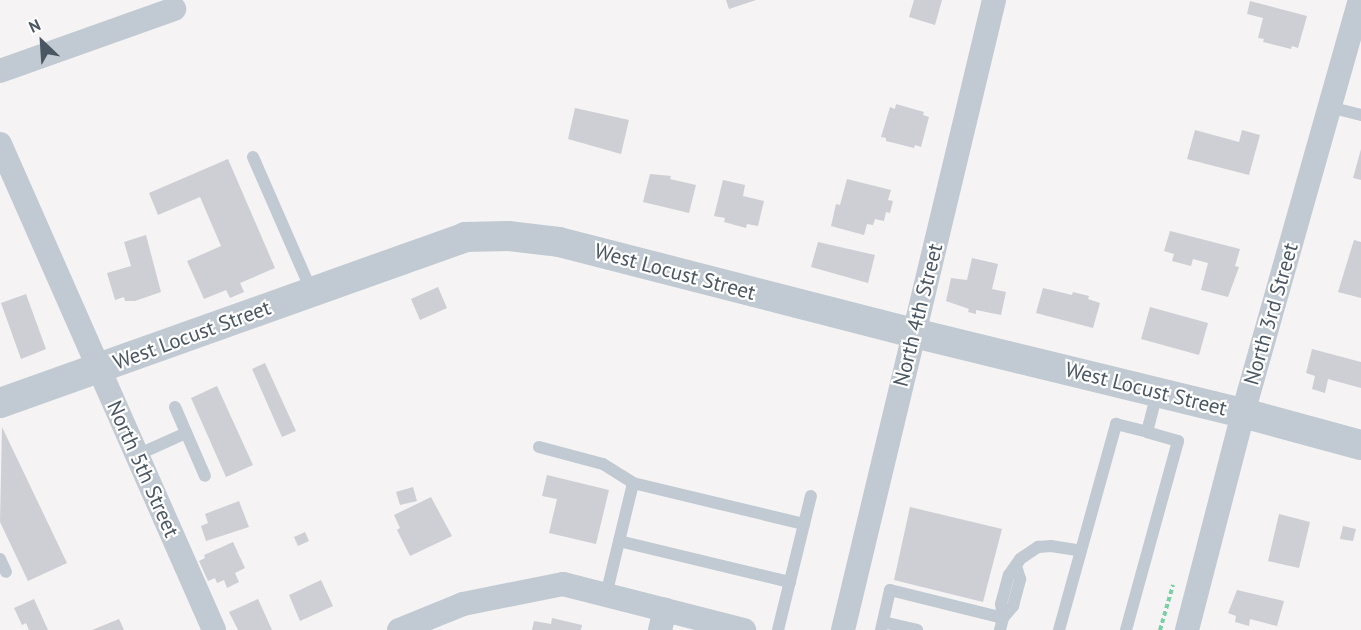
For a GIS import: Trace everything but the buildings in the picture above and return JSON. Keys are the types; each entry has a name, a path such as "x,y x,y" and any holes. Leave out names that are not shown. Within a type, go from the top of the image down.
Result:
{"street":[{"name":"North 4th Street","path":"843,630 994,0"},
{"name":"North 3rd Street","path":"1187,630 1243,413 1329,108 1353,57 1360,0"},
{"path":"0,71 174,9"},
{"name":"North 5th Street","path":"0,144 214,630"},
{"name":"West Locust Street","path":"0,403 465,237 508,236 559,242 914,333 1243,413 1361,445"},
{"path":"399,630 463,604 563,584 606,595 662,620 744,630"}],"lane":[{"path":"1329,108 1361,115"},
{"path":"253,157 312,292"},
{"path":"1147,432 1158,392"},
{"path":"175,407 205,476"},
{"path":"1059,630 1116,424 1178,441 1126,630"},
{"path":"136,454 186,433"},
{"path":"539,447 603,464 633,483 804,524"},
{"path":"606,595 633,483"},
{"path":"778,630 811,496"},
{"path":"619,541 790,582"},
{"path":"917,630 882,626 891,590 1002,624 1013,606 1020,579 1016,566 1028,552 1038,547 1051,546 1081,551"},
{"path":"0,559 6,572"}],"path":[{"path":"1160,630 1173,585"}]}
